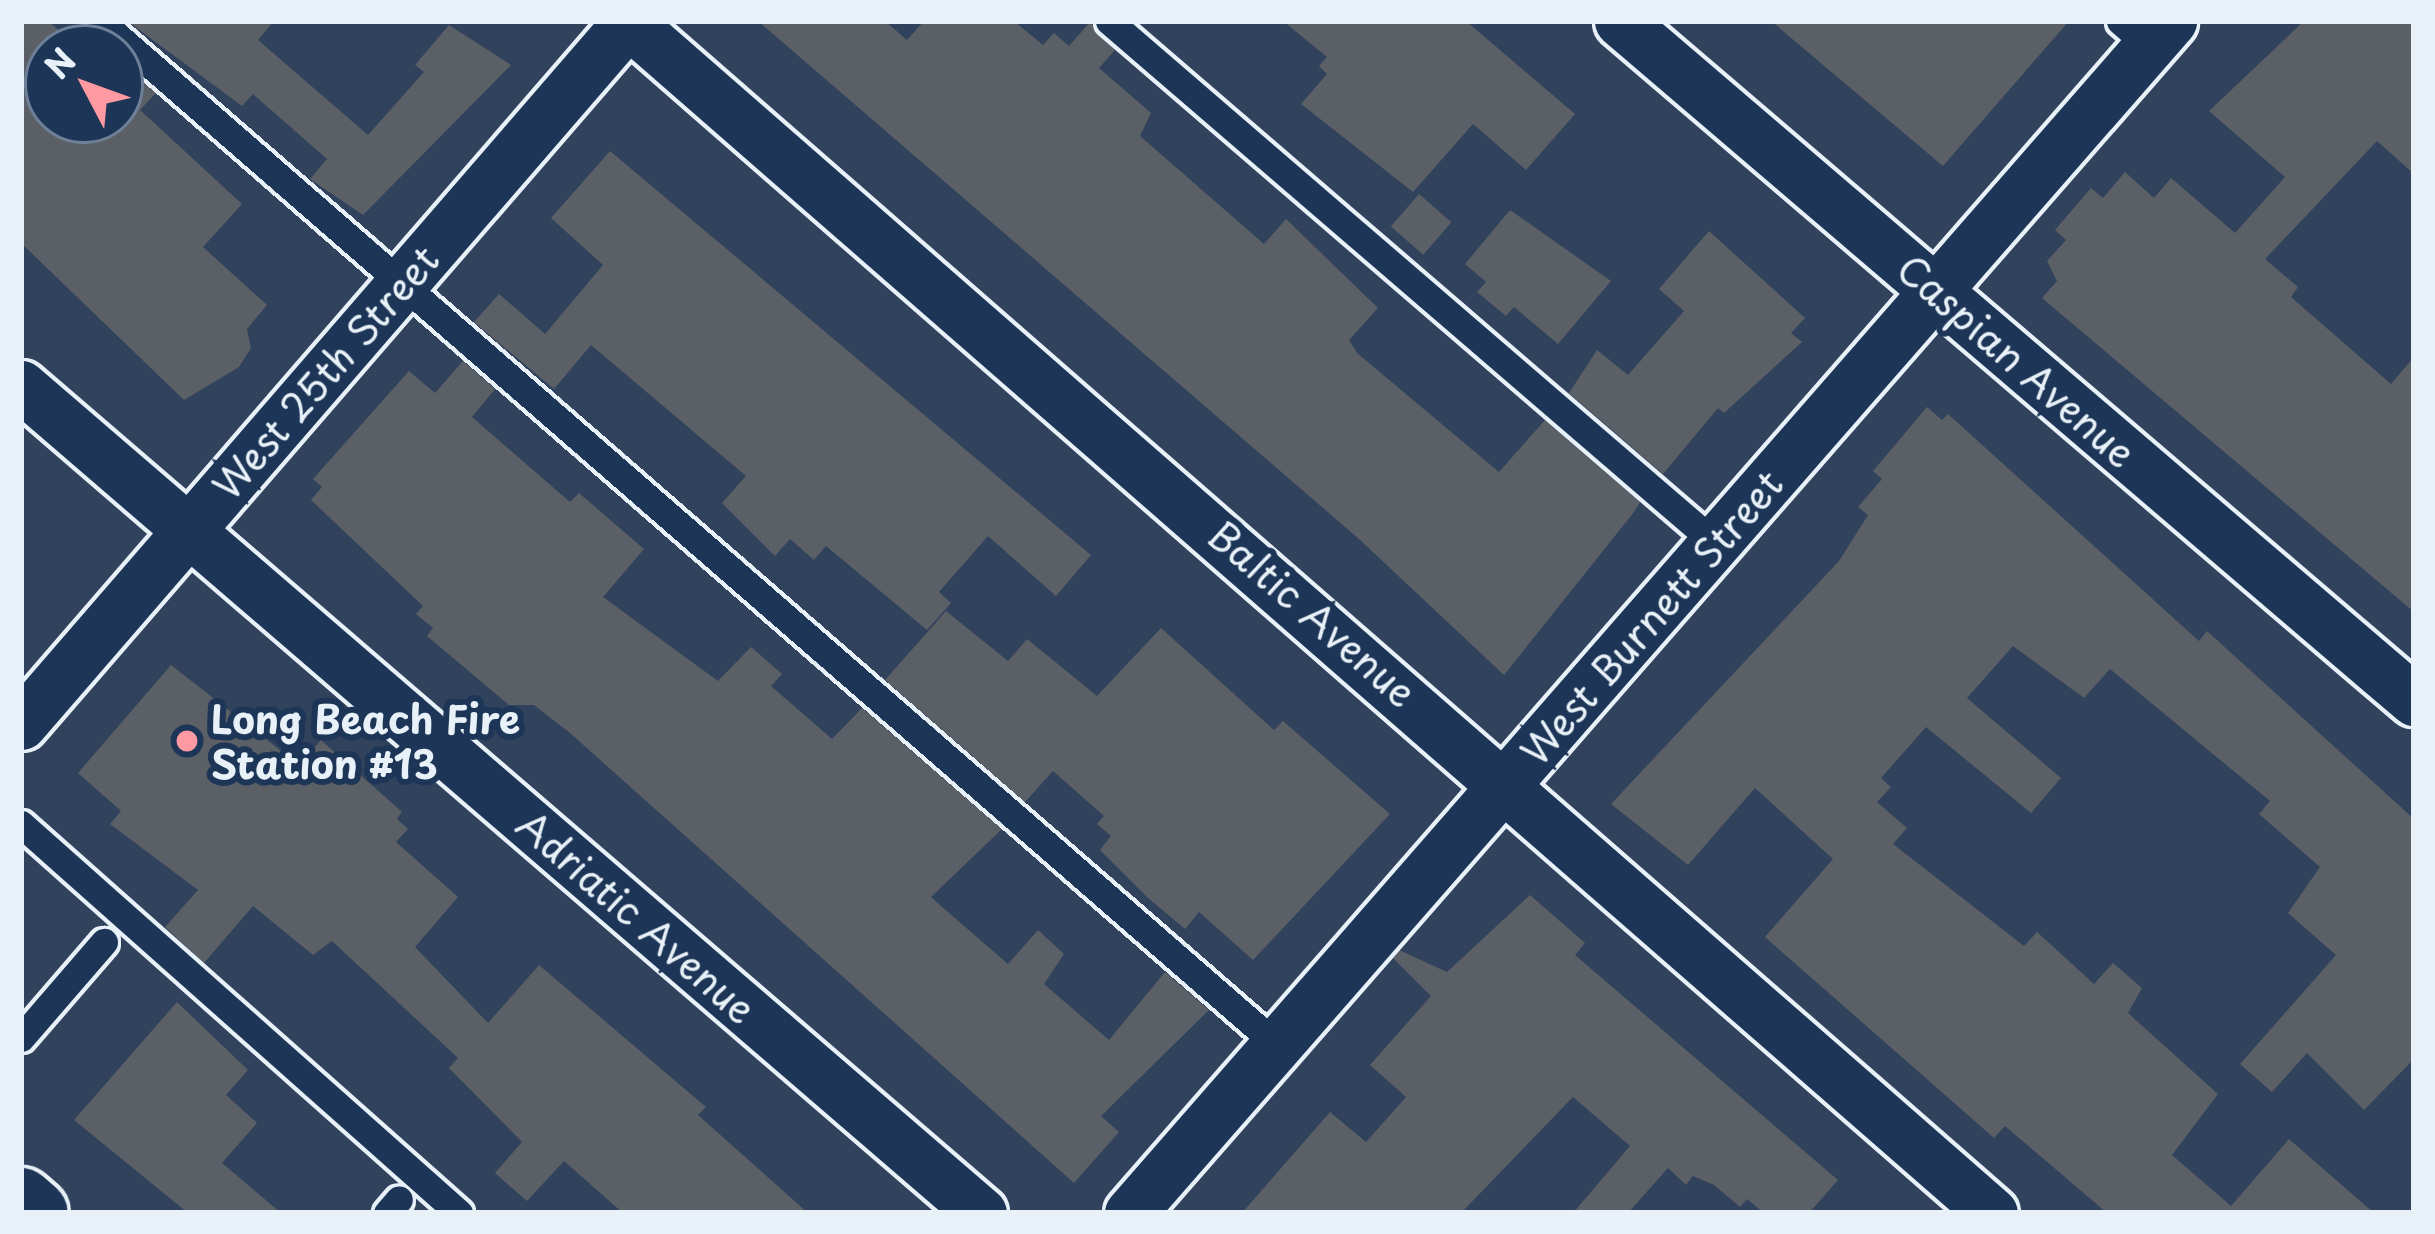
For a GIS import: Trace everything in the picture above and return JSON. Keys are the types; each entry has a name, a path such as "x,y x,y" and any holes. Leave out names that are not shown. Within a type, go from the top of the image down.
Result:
{"main road":[{"path":"21,1201 35,1213"}],"street":[{"name":"West 25th Street","path":"21,724 628,21"},
{"name":"Baltic Avenue","path":"628,21 1508,781 1992,1213"},
{"name":"Caspian Avenue","path":"1620,21 2414,700"},
{"name":"West Burnett Street","path":"1130,1213 1936,290 2147,29"},
{"name":"Adriatic Avenue","path":"21,386 981,1213"}],"lane":[{"path":"100,21 1276,1046"},
{"path":"1109,21 1715,543"},
{"path":"21,824 459,1213"},
{"path":"21,1038 104,941"}],"building":[{"path":"21,21 48,21 52,24 24,24 24,144 144,144 144,114 242,204 203,247 267,305 247,329 251,348 239,367 184,400 21,243"},
{"path":"274,21 258,40 368,135 424,72 415,65 449,25 511,65 363,215 310,179 327,159 253,94 242,106 144,33 144,24 130,23"},
{"path":"758,21 885,21 907,40 924,21 1014,21 1043,45 1054,33 1069,46 1090,22 1115,50 1099,68 1151,113 1140,136 1264,244 1286,219 1378,308 1349,340 1357,353 1499,472 1545,420 1640,502 1504,675 1359,539"},
{"path":"1283,21 1466,21 1575,114 1526,170 1473,124 1413,192 1301,104 1327,74 1319,66 1327,57"},
{"path":"1771,21 2069,21 1943,166"},
{"path":"2304,21 2414,21 2414,174 2377,141 2265,259 2298,287 2291,297 2391,384 2414,357 2414,612 2042,298 2057,281 2047,261 2066,240 2055,230 2091,188 2103,198 2125,172 2154,198 2171,178 2235,233 2285,177 2209,111"},
{"path":"144,83 156,93 144,106"},
{"path":"610,151 1091,555 1056,596 988,536 939,592 951,603 927,630 826,546 814,560 790,539 775,556 722,503 746,476 591,345 554,389 474,322 499,294 545,334 603,265 551,218"},
{"path":"1419,194 1451,222 1423,255 1391,226"},
{"path":"1510,210 1611,281 1558,344 1514,307 1506,316 1477,292 1486,282 1465,264"},
{"path":"1709,231 1805,318 1791,333 1802,342 1724,413 1718,408 1663,474 1569,393 1597,350 1628,375 1684,311 1659,289"},
{"path":"463,361 495,389 472,417 570,502 579,493 644,549 603,597 718,681 751,647 782,674 771,686 832,739 862,708 1002,829 931,897 941,906 1008,964 1038,930 1064,954 1044,984 1109,1040 1165,972 1209,1010 1101,1116 1119,1132 1074,1183 570,733 534,705 509,705 427,636 433,628 416,614 423,606 311,500 322,487 313,479 409,371 435,393"},
{"path":"1927,407 1942,420 1948,414 2199,641 2207,631 2414,819 2414,1059 2364,1110 2307,1053 2272,1092 2240,1064 2336,955 2288,913 2320,867 2259,814 2270,801 2110,669 2084,698 2013,646 1967,698 2061,778 2031,813 1926,727 1881,778 1891,787 1877,802 1907,828 1893,844 2024,946 2037,932 2094,984 2113,963 2142,988 2128,1013 2218,1094 2172,1155 2231,1206 2289,1139 2374,1213 2107,1213 2005,1126 1994,1138 1765,937 1833,859 1755,788 1688,865 1611,804 1839,561 1868,515 1858,507 1882,479 1873,471"},
{"path":"946,611 1008,661 1027,639 1097,696 1161,628 1274,730 1283,721 1390,814 1253,960 1199,912 1185,929 1100,850 1111,836 1097,824 1104,816 1053,771 1025,802 885,680"},
{"path":"171,665 299,765 321,740 402,812 397,819 408,829 396,842 458,897 415,947 488,1023 539,965 706,1107 698,1115 808,1213 623,1213 564,1161 527,1201 495,1173 522,1142 449,1068 458,1058 332,941 313,955 253,906 204,963 165,927 198,890 110,824 121,811 78,773"},
{"path":"1530,895 1585,943 1575,955 1838,1180 1809,1213 1764,1213 1747,1199 1740,1207 1714,1185 1693,1176 1686,1185 1668,1168 1628,1213 1573,1213 1630,1146 1573,1097 1461,1213 1242,1213 1330,1112 1366,1142 1406,1097 1370,1065 1431,996 1393,958 1399,950 1447,972"},
{"path":"177,1002 248,1070 226,1095 257,1123 222,1163 281,1213 188,1213 74,1120"}],"place":[{"name":"Long Beach Fire Station #13","path":"187,741"}]}
